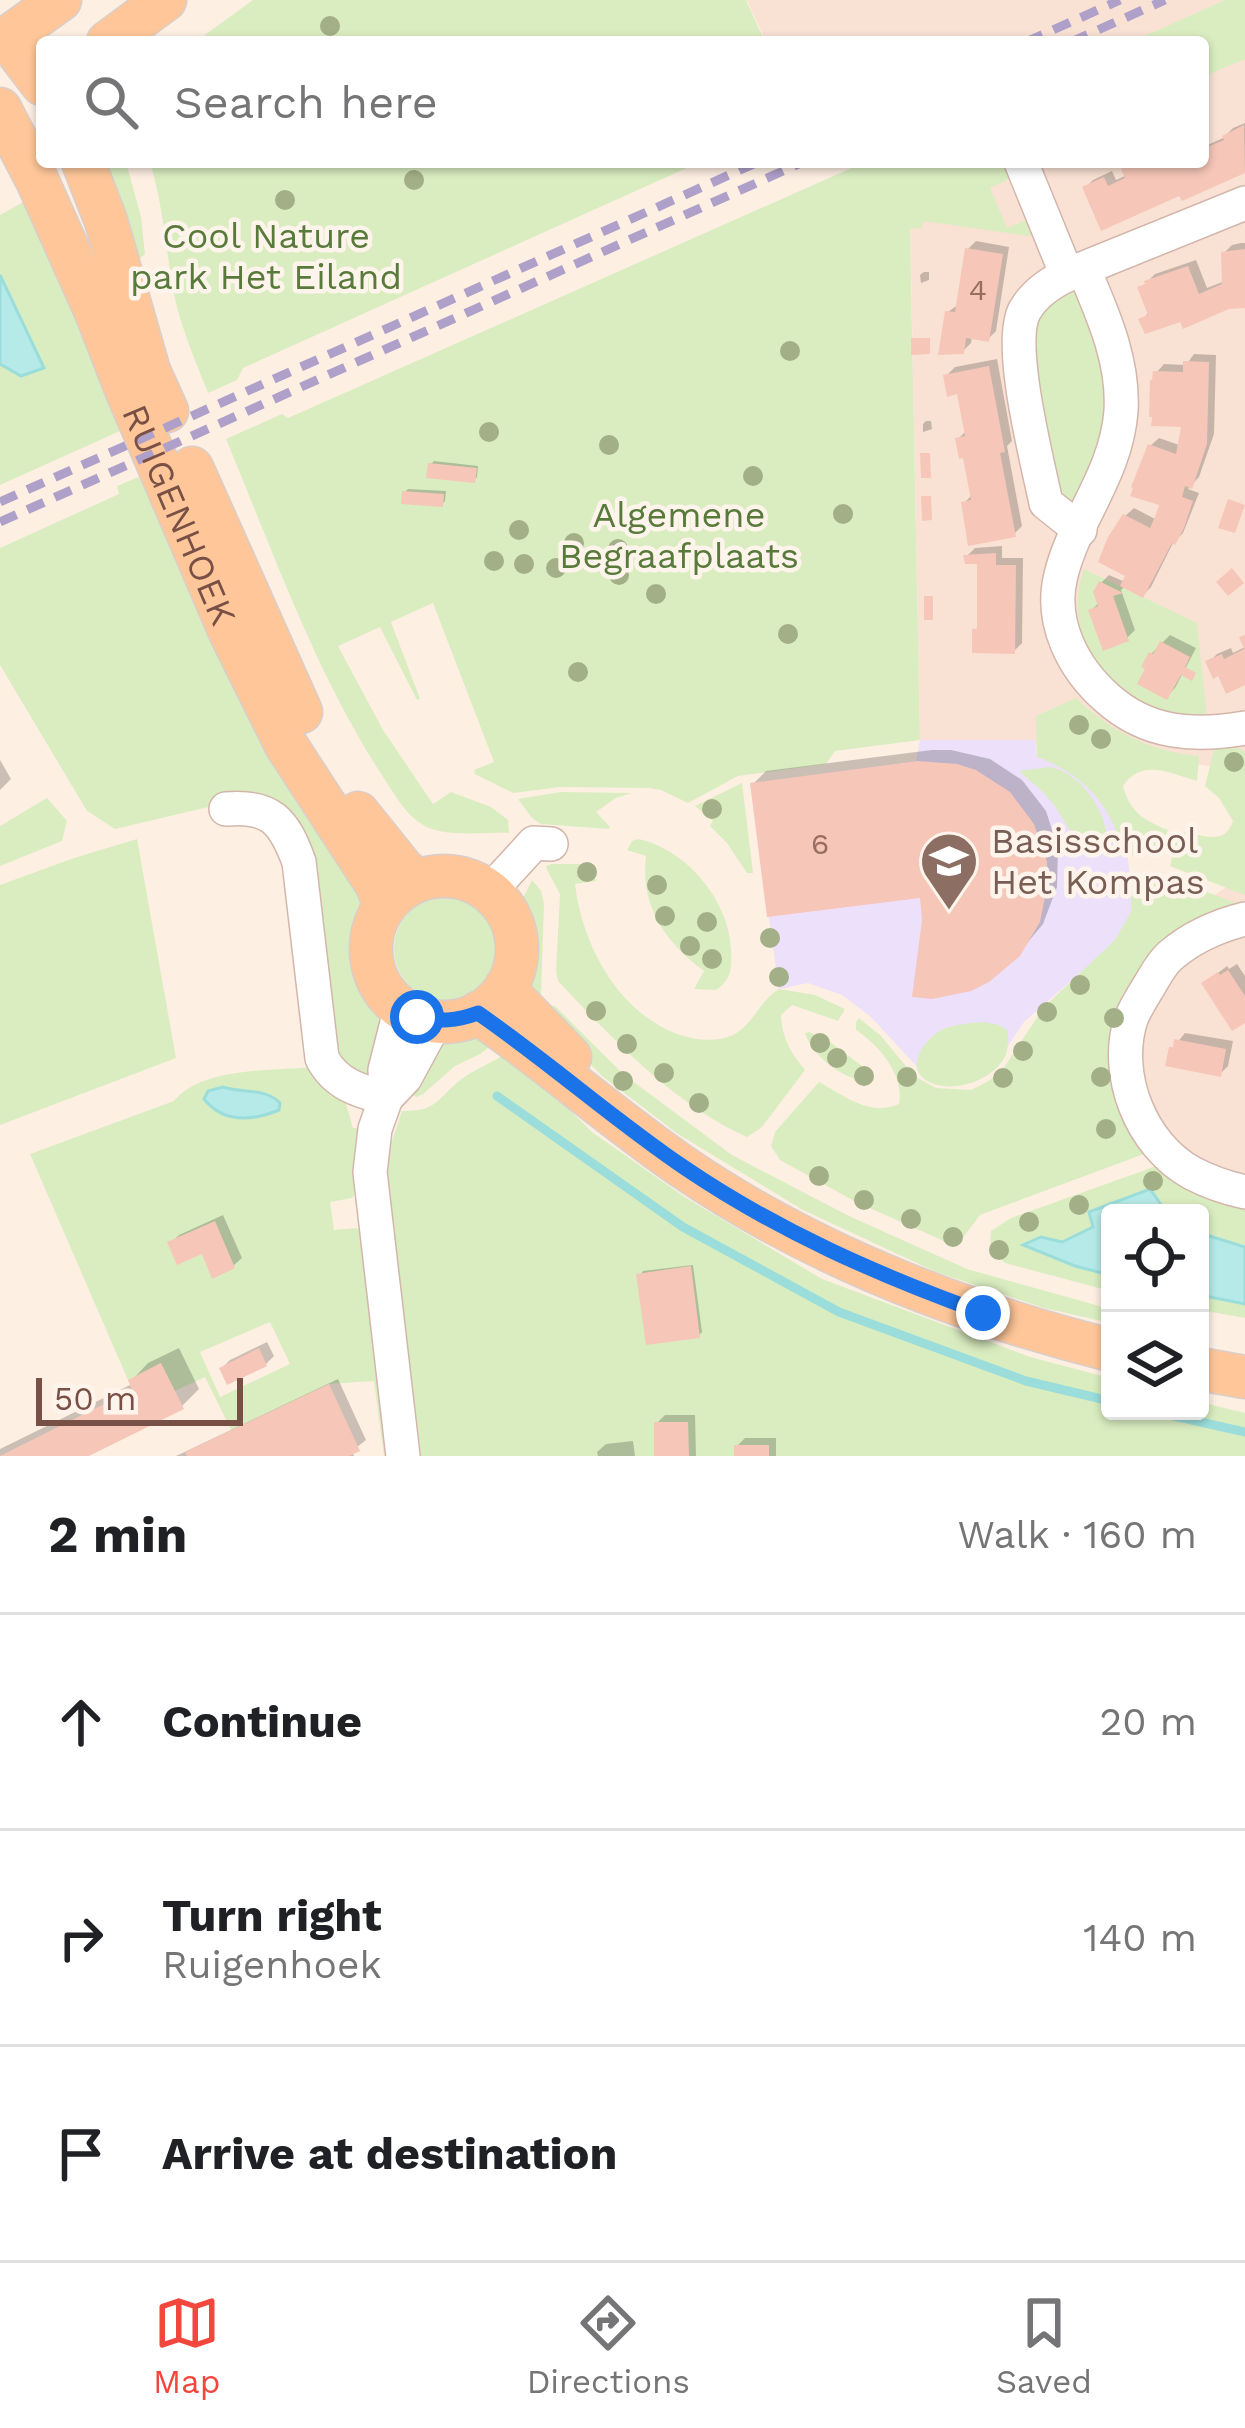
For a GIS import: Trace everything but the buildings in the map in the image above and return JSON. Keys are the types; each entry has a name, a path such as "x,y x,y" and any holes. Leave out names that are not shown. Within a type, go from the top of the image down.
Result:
{"main road":[{"path":"36,78 2,36 60,0"},
{"path":"116,36 165,0"},
{"path":"1,115 36,90"},
{"name":"RUIGENHOEK","path":"1,115 37,180 230,632 286,745 377,886 401,894 403,869 323,759 149,371 112,240 85,168"},
{"path":"436,876 454,876 490,891 514,926 518,947 515,968 492,1000 458,1020 418,1014 385,991 371,949 375,926 401,894 436,876"},
{"path":"492,1000 514,1000 608,1092 666,1136 793,1215 944,1283 1101,1331"},
{"path":"492,1000 683,1167 751,1210 905,1285 1101,1347"},
{"path":"1209,1355 1245,1361"},
{"path":"1209,1371 1245,1377"}],"street":[{"path":"1024,168 1110,332 1119,372 1121,412 1113,452 1060,577 1058,614 1067,647 1085,676 1122,712 1151,726 1211,734 1245,728"},
{"path":"1079,530 1046,503 1020,368 1023,313 1046,286 1245,203"},
{"path":"226,809 249,807 269,813 292,843 299,862 322,1058 330,1074 357,1090 386,1098"},
{"path":"490,891 534,843 550,844"},
{"path":"1245,919 1198,936 1166,959 1131,1021 1126,1058 1141,1121 1165,1151 1189,1172 1245,1192"},
{"path":"403,1456 370,1172 375,1129 386,1098 405,1078 418,1014"}],"shaded area":[{"path":"747,0 1245,0 1245,771 1064,746 920,740 909,168 1209,168 1209,36 763,36"},
{"name":"Basisschool Het Kompas","path":"920,740 1035,740 1037,757 1064,764 1107,803 1125,836 1134,907 1120,938 1024,1022 992,1069 930,1081 871,1017 842,995 808,983 779,989 750,783 916,761"},
{"path":"1245,873 1245,1204 1144,1147 1128,982 1185,917"}],"green space":[{"path":"253,0 746,0 762,36 203,36"},
{"path":"1225,0 1245,0 1245,59 1209,74 1209,36 1144,36"},
{"path":"103,168 128,168 141,217 145,254 139,259 109,170"},
{"name":"Cool Nature park Het Eiland","path":"151,168 687,168 243,368 237,380 208,393 177,307"},
{"name":"Algemene Begraafplaats","path":"851,168 1012,168 1006,171 1009,179 990,188 1007,228 1031,218 1038,232 1029,236 924,221 922,228 910,229 920,740 835,751 826,764 738,776 688,803 649,788 560,787 513,793 475,774 474,770 494,762 433,603 391,622 420,699 380,627 338,646 383,730 433,804 451,792 491,807 508,820 509,833 435,830 408,812 338,699 226,439 282,414 288,418"},
{"path":"27,200 129,427 0,485 0,215"},
{"path":"1068,288 1080,289 1100,338 1108,425 1078,506 1055,502 1027,331 1030,311"},
{"path":"148,473 366,908 364,965 382,1028 372,1070 361,1076 339,1066 302,848 221,804 115,829 87,811 0,665 0,548 119,494 117,486"},
{"path":"1084,569 1197,623 1207,718 1150,710 1131,700 1100,670 1089,652 1078,611"},
{"path":"1076,698 1132,738 1199,756 1197,781 1147,770 1130,777 1123,786 1139,814 1168,830 1150,851 1123,856 1113,822 1094,794 1068,772 1037,757 1036,716"},
{"path":"1231,744 1245,752 1245,895 1170,866 1175,844 1185,832 1220,836 1233,821 1205,786 1215,746"},
{"path":"1050,767 1073,777 1092,798 1104,823 1106,847 1099,850 1080,841 1046,795 1019,771"},
{"path":"742,783 753,873 747,873 710,826 713,821 695,806"},
{"path":"561,792 632,793 596,812 609,829 541,824 518,799"},
{"path":"47,798 67,821 62,841 0,866 0,826"},
{"path":"137,839 176,1058 0,1125 0,885"},
{"path":"638,839 688,865 713,895 731,949 728,977 716,990 694,989 704,971 658,921 647,891 646,856 627,850"},
{"path":"552,864 580,864 593,870 596,881 575,884 595,952 620,992 637,1009 677,1034 705,1040 733,1035 779,989 815,995 845,1009 838,1021 792,1005 781,1015 788,1044 805,1070 762,1127 747,1137 694,1107 645,1068 558,981 560,894 547,870"},
{"path":"1132,877 1188,886 1240,905 1140,976 1129,1129 1144,1154 980,1215 962,1239 946,1242 856,1202 780,1160 771,1146 775,1132 819,1082 868,1106 899,1104 894,1072 856,1030 859,1018 914,1076 936,1088 971,1090 1001,1072 1044,1007 1115,940 1131,912"},
{"path":"532,880 544,904 541,994 533,1002 522,978 527,950 519,906"},
{"path":"446,897 466,901 483,912 494,929 498,949 494,969 483,986 466,997 446,1001 426,997 409,986 398,969 394,949 398,929 409,912 426,901"},
{"path":"554,1005 623,1074 732,1155 849,1216 967,1269 1101,1306 1101,1321 1044,1308 936,1272 803,1210 678,1134 602,1076 544,1016"},
{"path":"984,1022 1008,1031 1005,1057 997,1068 957,1086 935,1084 920,1074 921,1051 939,1031"},
{"path":"805,1033 870,1072 872,1082 832,1067 809,1042"},
{"path":"467,1034 496,1042 455,1066 423,1094 409,1094 444,1039"},
{"path":"510,1051 592,1132 683,1196 822,1279 1030,1357 1101,1376 1101,1420 1209,1420 1209,1404 1245,1413 1245,1456 421,1456 386,1159 402,1111 429,1107 465,1077"},
{"path":"313,1067 346,1104 353,1128 358,1128 355,1149 360,1187 352,1198 330,1202 334,1230 356,1228 364,1233 391,1456 384,1456 374,1381 329,1384 231,1430 205,1377 175,1391 160,1363 128,1380 30,1154 174,1101 186,1090 219,1076","holes":["270,1322 290,1364 220,1397 200,1352"]},
{"path":"1159,1165 1245,1206 1245,1318 1209,1312 1209,1204 1101,1204 1101,1289 1005,1263 990,1250 991,1231 1011,1218"}],"water":[{"path":"0,275 44,368 21,376 0,364"},
{"path":"223,1087 267,1095 280,1103 279,1110 249,1118 220,1113 204,1099 208,1091"},
{"path":"1150,1189 1161,1204 1110,1204"},
{"path":"1101,1207 1101,1273 1023,1245 1041,1237 1062,1242 1093,1227 1089,1212"},
{"path":"1209,1236 1245,1247 1245,1304 1209,1297"}],"waterway":[{"path":"497,1096 683,1227 839,1312 1026,1381 1101,1399"},
{"path":"1192,1420 1245,1432"}],"railway":[{"path":"1039,36 1120,0"},
{"path":"1084,36 1165,0"},
{"path":"0,502 745,168"},
{"path":"0,522 790,168"}],"place":[{"name":"Basisschool Het Kompas","path":"949,912"}],"route":[{"path":"417,1017 458,1020 478,1013 683,1167 751,1210 905,1285 983,1313"}]}
